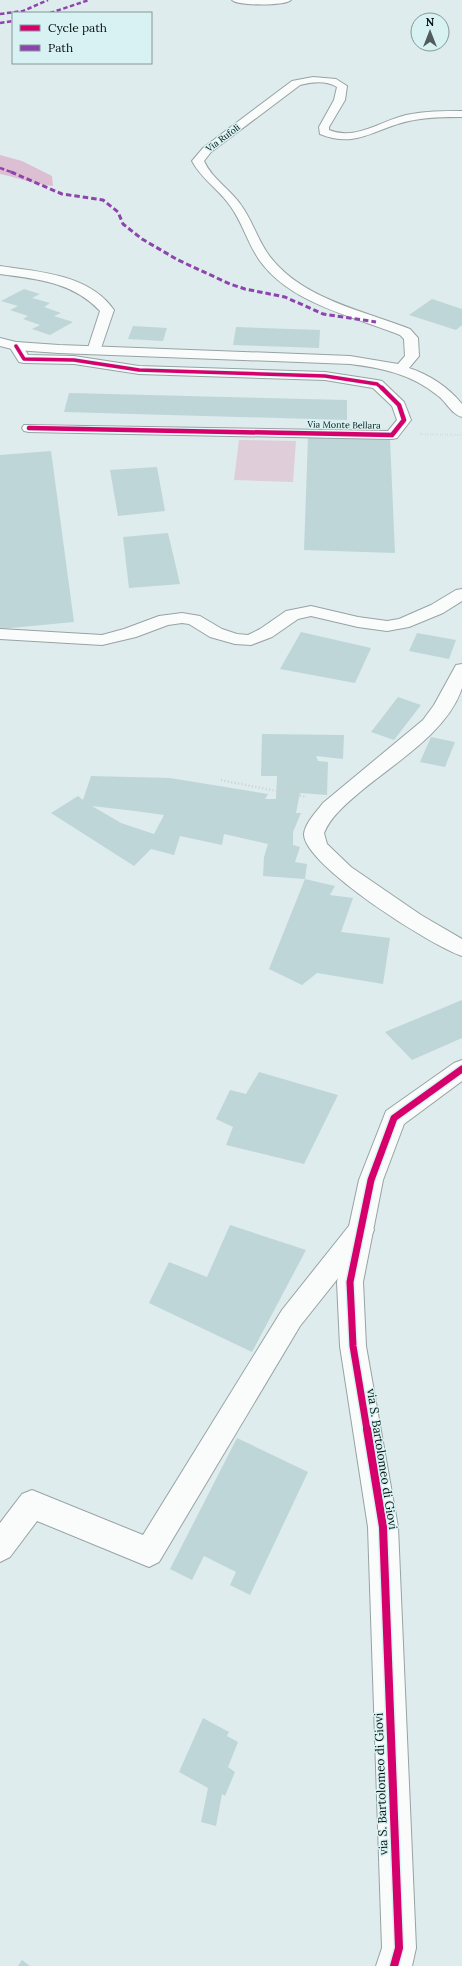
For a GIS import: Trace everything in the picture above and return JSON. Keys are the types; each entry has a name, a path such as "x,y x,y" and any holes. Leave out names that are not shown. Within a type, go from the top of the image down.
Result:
{"street":[{"path":"236,0 259,2 287,0"},
{"name":"Via Rufoli","path":"402,368 412,356 411,338 405,332 342,309 314,296 277,272 261,253 237,206 205,172 198,161 207,150 296,83 304,81 328,80 337,82 342,86 340,100 324,125 324,132 336,136 359,135 400,119 416,116 462,114"},
{"path":"0,270 73,283 98,299 107,310 94,351"},
{"path":"0,342 16,346 94,351 350,360 378,363 402,368 444,393 462,413"},
{"name":"Via Monte Bellara","path":"16,346 24,358 74,360 139,370 325,376 377,384 399,405 404,420 392,436 29,428"},
{"path":"0,634 102,640 130,633 165,620 182,618 194,620 216,633 235,639 251,640 266,633 292,615 311,611 358,622 387,626 403,623 437,609 462,594"},
{"path":"462,669 444,703 430,724 335,802 320,817 314,833 316,845 345,873 407,916 462,948"},
{"name":"via S. Bartolomeo di Giovi","path":"394,1966 399,1948 383,1528 353,1346 350,1282 371,1180 394,1118 462,1069"},
{"path":"0,1547 32,1504 149,1552 292,1318 360,1230"}],"path":[{"path":"394,433 462,435"},
{"path":"221,780 335,802"}],"shaded area":[{"path":"0,155 22,161 52,176 53,186 0,174"},
{"path":"239,440 296,441 293,482 234,480"}],"building":[{"path":"24,289 40,294 32,298 50,303 44,307 61,313 54,316 73,322 50,335 32,329 40,325 23,319 28,316 10,310 18,306 1,301"},
{"path":"432,299 462,309 462,325 456,330 409,315"},
{"path":"133,326 167,328 163,341 128,339"},
{"path":"236,327 320,330 319,348 233,345"},
{"path":"69,393 347,400 347,420 64,412"},
{"path":"308,437 390,439 395,553 304,550"},
{"path":"51,451 74,622 0,629 0,455"},
{"path":"157,467 165,511 118,516 110,470"},
{"path":"168,533 180,584 129,588 123,537"},
{"path":"301,632 371,648 355,683 280,669"},
{"path":"417,633 456,640 449,659 409,651"},
{"path":"398,697 421,705 394,740 371,732"},
{"path":"262,734 344,735 343,759 316,756 318,761 328,762 327,795 300,793 296,813 301,813 293,832 293,845 300,847 295,862 307,864 305,879 263,876 264,857 268,844 224,834 222,845 180,836 174,855 151,849 134,866 51,813 78,796 83,800 91,776 170,778 268,794 265,799 276,799 277,776 261,776","holes":["92,806 164,815 154,834 121,823"]},
{"path":"431,737 455,742 445,767 420,762"},
{"path":"305,879 335,886 330,895 353,898 341,932 390,938 383,984 317,973 302,985 269,969"},
{"path":"462,1000 462,1038 412,1060 385,1032"},
{"path":"259,1072 338,1095 304,1164 226,1145 233,1127 216,1119 230,1090 246,1094"},
{"path":"230,1225 306,1250 252,1352 149,1303 169,1262 207,1277"},
{"path":"237,1438 308,1472 250,1595 230,1585 236,1572 204,1556 192,1580 170,1569"},
{"path":"203,1718 229,1732 227,1736 238,1742 228,1767 235,1772 225,1796 222,1794 216,1826 201,1822 208,1788 179,1772"},
{"path":"22,1960 30,1966 18,1966"}],"marked path":[{"path":"15,12 23,11 48,0"},
{"path":"53,12 89,0"},
{"path":"0,14 12,12"},
{"path":"0,23 12,21"},
{"path":"0,168 62,194 103,200 118,212 123,224 142,239 178,260 230,284 245,289 285,297 323,314 376,322"}],"cycle path":[{"path":"16,346 24,359 74,360 139,370 325,376 377,384 399,405 404,420 392,435 29,428"},
{"path":"394,1966 399,1948 383,1527 353,1346 350,1282 371,1180 394,1118 462,1069"}]}
